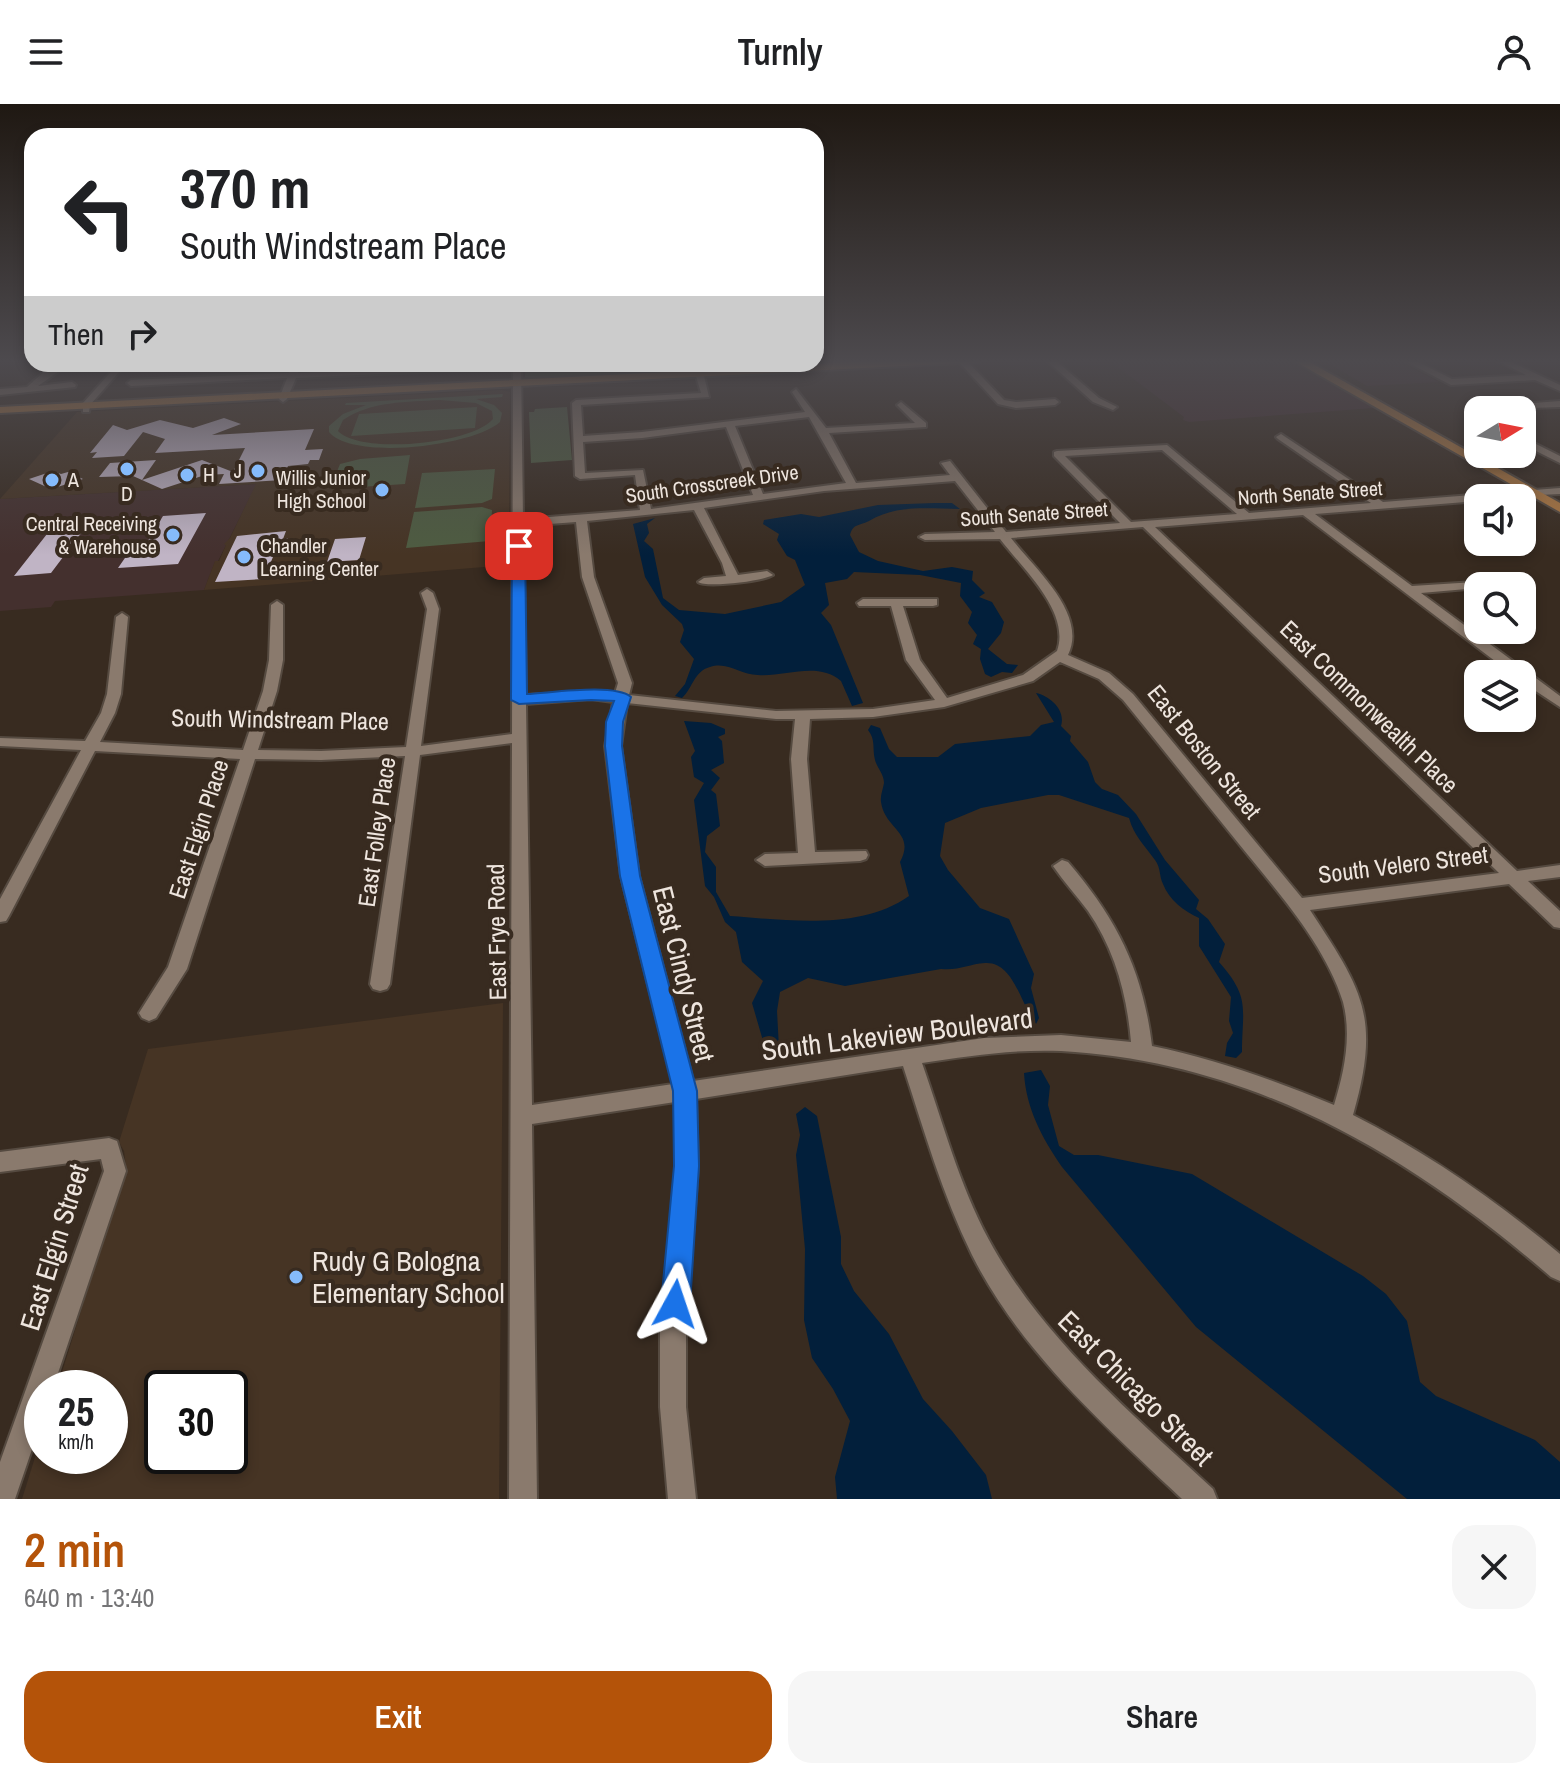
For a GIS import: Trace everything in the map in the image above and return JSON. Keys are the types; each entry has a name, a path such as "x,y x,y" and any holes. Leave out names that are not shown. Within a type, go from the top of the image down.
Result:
{"main road":[{"path":"1417,424 1519,484"},
{"path":"1421,424 1464,445"},
{"path":"1509,468 1557,493"},
{"path":"1536,494 1560,508"}],"street":[{"name":"East Frye Road","path":"518,424 523,1499"},
{"path":"577,424 580,476 639,472 646,513"},
{"path":"578,439 728,424"},
{"path":"729,424 759,497"},
{"path":"818,424 852,485"},
{"path":"823,431 922,424"},
{"path":"1281,437 1382,506"},
{"path":"1128,525 1057,454 1164,447 1246,516"},
{"path":"1536,447 1560,460"},
{"path":"519,700 591,695 734,711 803,715 873,713 944,703 1028,678 1061,655 1068,643 1068,628 1062,611 946,463"},
{"name":"South Crosscreek Drive","path":"519,523 646,513 852,485 957,478"},
{"name":"North Senate Street","path":"1536,493 1557,493"},
{"name":"North Senate Street","path":"1146,524 1464,499"},
{"path":"697,506 728,563 733,579"},
{"path":"1306,512 1503,660"},
{"name":"East Cindy Street","path":"581,518 588,577 625,683 615,722 613,746 630,876 685,1091 687,1166 673,1332 673,1407 682,1499"},
{"name":"South Senate Street","path":"925,537 1001,535 1146,524"},
{"name":"East Commonwealth Place","path":"1146,524 1560,922"},
{"path":"704,582 767,575"},
{"path":"1409,590 1464,586"},
{"name":"East Folley Place","path":"380,984 433,609 427,593"},
{"path":"863,603 933,602"},
{"path":"896,603 913,660 944,703"},
{"name":"East Elgin Place","path":"149,1013 177,969 250,750 276,660 277,605"},
{"path":"0,916 93,743 114,694 122,617"},
{"name":"East Boston Street","path":"1061,655 1104,676 1128,697 1298,905 1333,959 1353,1004 1357,1033 1353,1077 1341,1118"},
{"path":"1536,684 1557,698"},
{"path":"803,715 799,759 807,858"},
{"name":"South Windstream Place","path":"0,735 93,743"},
{"name":"South Windstream Place","path":"0,742 93,743 335,756 498,742 519,737"},
{"path":"765,860 860,855"},
{"path":"1062,866 1085,891 1121,949 1133,983 1142,1052"},
{"name":"South Velero Street","path":"1298,905 1560,871"},
{"name":"South Lakeview Boulevard","path":"521,1116 1011,1044 1061,1043 1142,1052 1230,1074 1341,1118 1385,1142 1489,1211 1560,1269"},
{"name":"East Chicago Street","path":"910,1057 961,1206 992,1265 1038,1335 1088,1390 1203,1499"},
{"name":"East Elgin Street","path":"0,1162 109,1148 115,1171 1,1499"}],"shaded area":[{"name":"Willis Junior High School","path":"66,424 510,424 509,559 496,566 204,590 215,561 219,561 224,544 230,538 256,484 0,499"},
{"path":"257,484 215,562 204,590 55,601 51,607 0,611 0,499"},
{"name":"Rudy G Bologna Elementary School","path":"503,1003 499,1499 22,1499 30,1474 128,1474 128,1370 63,1370 126,1167 119,1142 148,1049"}],"green space":[{"path":"341,424 338,431 350,438 392,444 441,440 463,435 486,424 497,424 466,438 387,448 342,441 329,432 329,426"},
{"path":"355,424 475,424 475,428 351,436"},
{"path":"529,424 569,424 572,460 531,463"},
{"path":"410,455 405,484 330,489 340,464 360,459"},
{"path":"495,469 492,499 482,503 415,508 422,473"},
{"path":"482,507 492,510 490,541 406,548 414,512"}],"water":[{"path":"952,503 960,509 891,512 855,527 850,535 859,552 878,561 923,571 952,567 973,571 972,580 985,593 979,597 992,602 1004,622 1001,633 988,649 1007,664 1018,665 1012,673 1002,672 991,677 985,674 980,659 981,649 973,644 977,635 968,623 972,612 960,596 961,583 920,575 854,572 847,579 825,583 829,605 821,613 831,625 863,703 852,706 841,681 822,672 758,675 723,666 705,669 682,698 675,696 685,684 694,659 680,642 684,630 682,624 662,605 645,577 633,524 655,518 647,524 649,533 644,541 653,549 663,598 679,610 725,614 781,602 805,585 795,560 787,556 777,540 779,534 763,524 764,520 801,514 819,517 878,505"},
{"path":"1036,693 1056,705 1061,715 1061,726 1088,762 1095,782 1102,789 1118,795 1136,814 1165,860 1199,900 1196,909 1208,919 1225,944 1219,962 1240,995 1242,1052 1236,1058 1225,1056 1233,1033 1229,1021 1231,997 1199,946 1199,918 1169,895 1157,863 1137,836 1129,818 1059,795 981,808 945,823 940,856 980,908 1009,919 1034,974 1031,988 1039,1018 1036,1024 1010,977 995,964 941,969 845,986 808,978 780,992 777,1011 779,1048 766,1051 752,1003 763,981 742,962 736,932 725,922 714,897 705,886 694,800 704,783 694,777 691,757 695,751 684,721 711,723 725,729 725,734 718,737 722,741 724,763 711,770 720,778 711,790 716,794 720,826 707,836 705,852 716,867 716,892 730,916 822,921 868,914 890,907 909,896 900,862 904,852 902,837 888,819 881,802 884,780 875,760 868,730 871,725 880,728 889,749 897,757 938,757 955,744 1030,736 1041,725 1054,722"},
{"path":"1041,1070 1050,1086 1048,1105 1059,1146 1074,1155 1098,1155 1192,1174 1363,1276 1386,1294 1407,1321 1420,1382 1436,1396 1535,1440 1560,1462 1560,1499 1407,1499 1196,1327 1062,1167 1048,1145 1036,1122 1025,1086 1024,1073"},
{"path":"805,1107 817,1116 841,1237 841,1264 854,1291 889,1334 923,1399 986,1475 992,1499 837,1499 835,1477 850,1421 812,1358 804,1320 805,1249 796,1155 800,1135 796,1114"}],"building":[{"path":"146,424 177,424 193,428 205,424 241,424 212,435 314,429 305,450 323,449 319,460 288,466 282,480 219,484 224,474 205,475 162,489 142,480 202,460 233,472 245,448 155,453 165,439 143,432 124,456 92,458 97,452 90,453 113,425 127,430"},
{"name":"D","path":"156,460 142,480 133,476 99,477 110,463"},
{"name":"A","path":"53,471 61,474 68,472 83,479 51,489 29,479"},
{"name":"Central Receiving & Warehouse","path":"206,513 178,564 118,568 127,555 140,554 163,516"},
{"name":"Chandler Learning Center","path":"286,531 283,539 288,538 283,551 275,552 264,579 215,582 237,536"},
{"path":"82,532 51,573 14,576 47,534"},
{"path":"366,537 359,560 327,562 335,539"}],"place":[{"name":"D","path":"127,469"},
{"name":"J","path":"258,471"},
{"name":"H","path":"187,475"},
{"name":"A","path":"52,480"},
{"name":"Willis Junior High School","path":"382,490"},
{"name":"Central Receiving & Warehouse","path":"173,535"},
{"name":"Chandler Learning Center","path":"244,557"},
{"name":"Rudy G Bologna Elementary School","path":"296,1277"}],"route":[{"path":"519,546 519,700 591,695 623,697 615,722 613,746 630,876 685,1091 687,1166 675,1304"}]}
